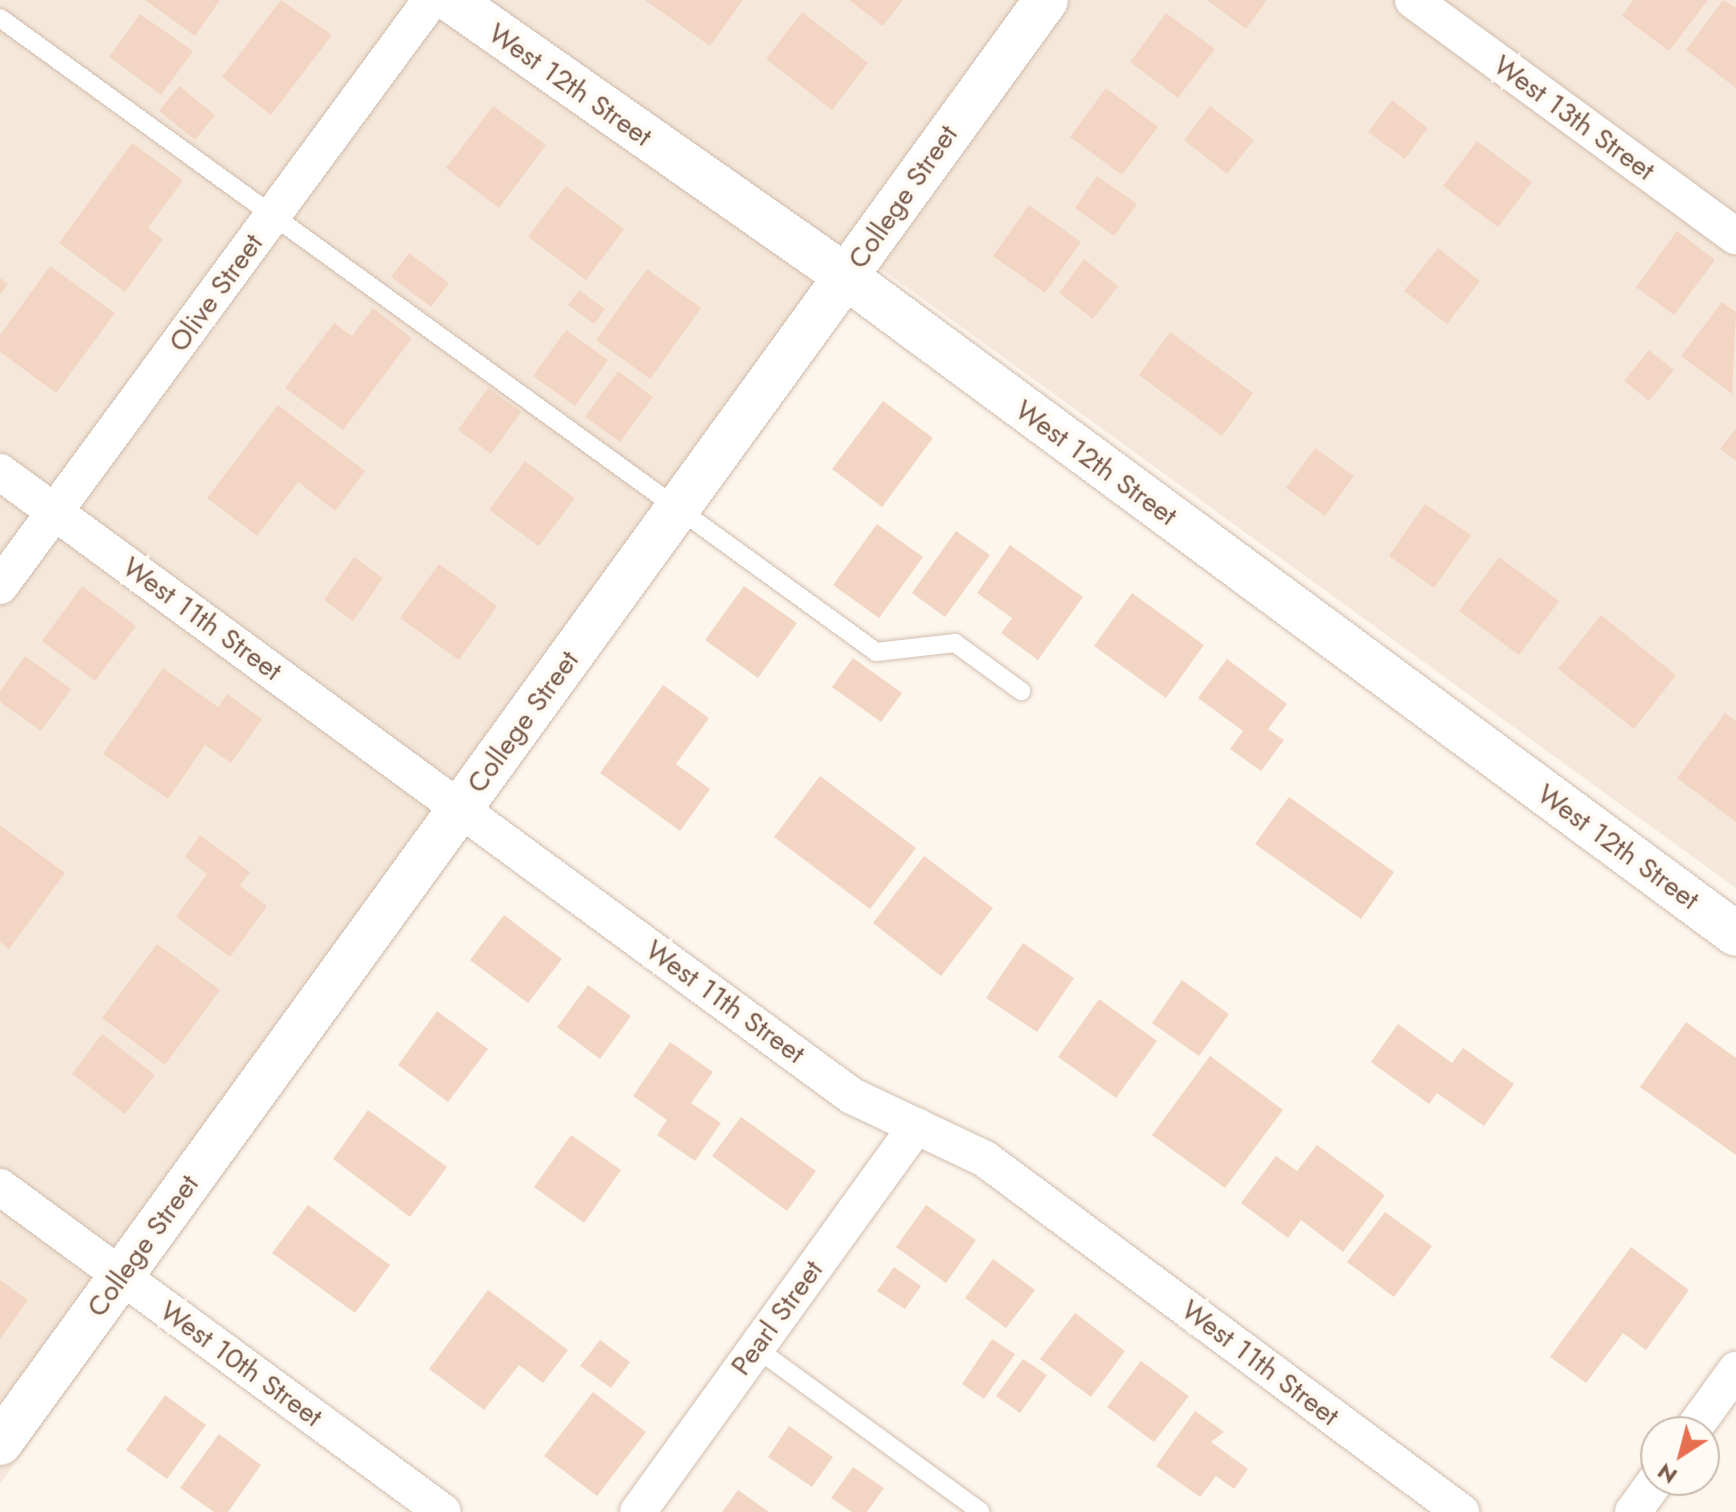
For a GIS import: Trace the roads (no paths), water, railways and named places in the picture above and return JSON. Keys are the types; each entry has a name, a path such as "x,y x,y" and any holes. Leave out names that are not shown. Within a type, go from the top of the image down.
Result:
{"street":[{"name":"Olive Street","path":"0,586 431,0"},
{"name":"West 12th Street","path":"451,0 846,277 1736,934"},
{"name":"College Street","path":"0,1443 1046,0"},
{"name":"West 13th Street","path":"1413,0 1736,236"},
{"name":"West 11th Street","path":"0,472 852,1096 985,1159 1461,1512"},
{"name":"Pearl Street","path":"638,1512 916,1126"},
{"name":"West 10th Street","path":"0,1187 443,1512"},
{"path":"1703,1416 1736,1370"}],"lane":[{"path":"0,18 274,214 676,511 876,652 955,643 1021,691"},
{"path":"756,1348 981,1512"}]}
